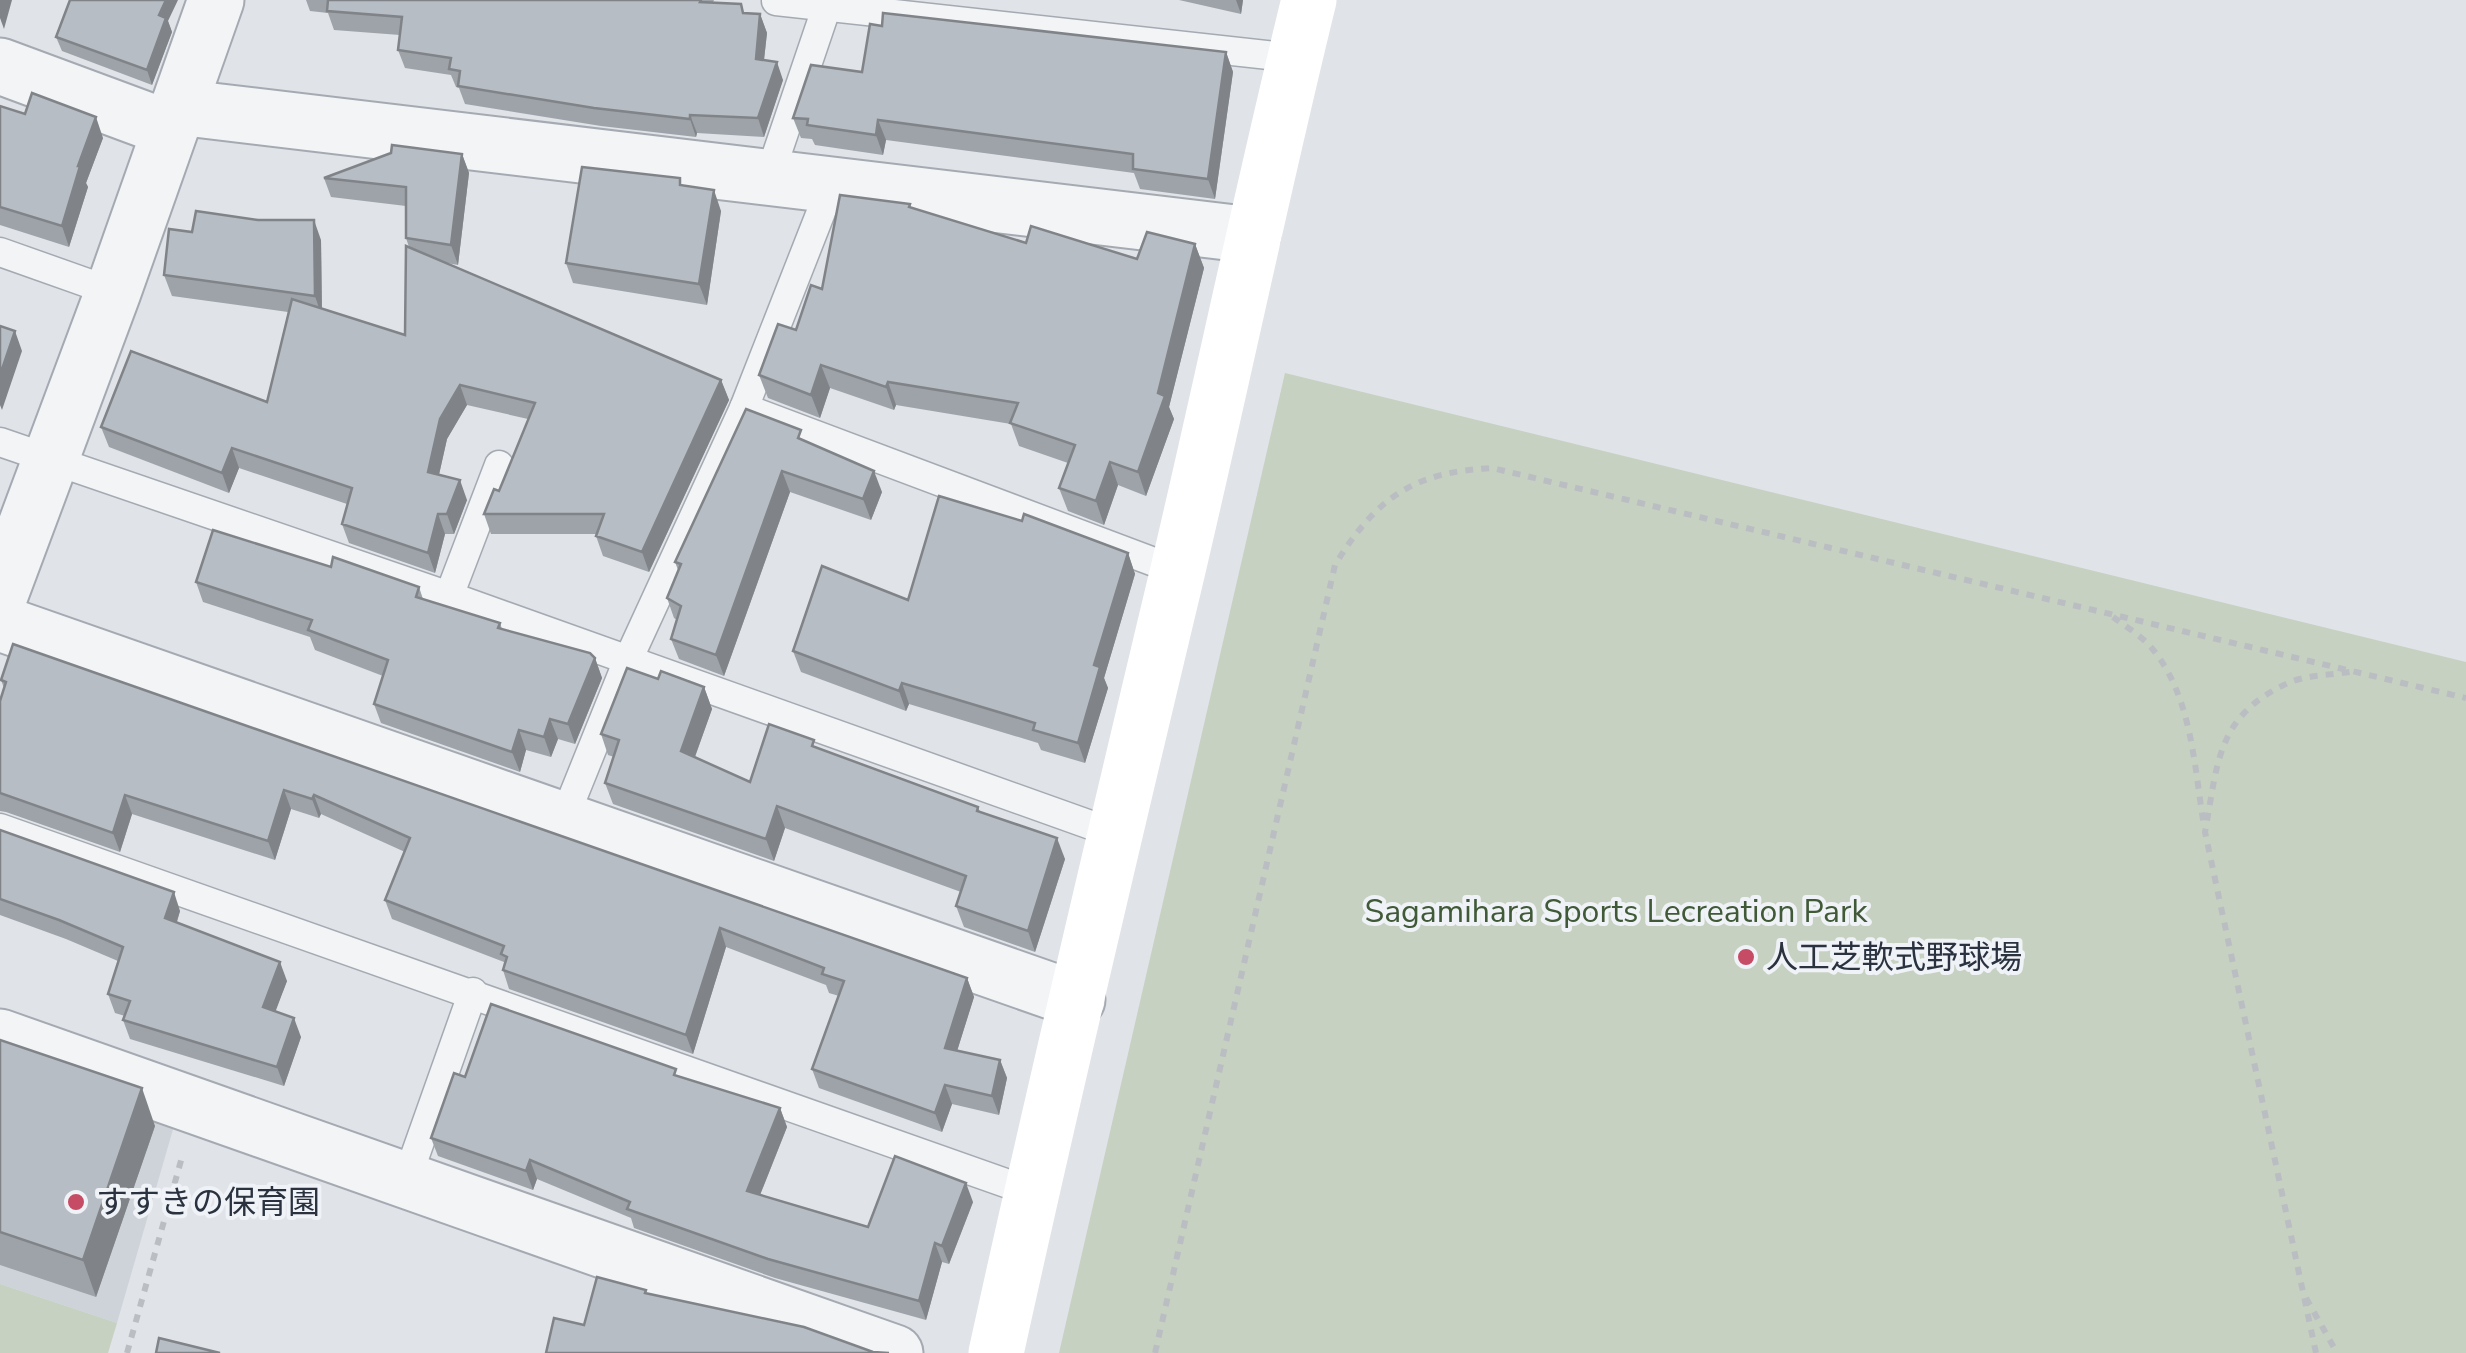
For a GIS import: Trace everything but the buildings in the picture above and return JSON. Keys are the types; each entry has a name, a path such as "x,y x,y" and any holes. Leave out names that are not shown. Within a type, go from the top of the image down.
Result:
{"street":[{"path":"0,595 216,0"},
{"path":"996,1353 1113,833 1178,571 1252,234 1309,0"},
{"path":"0,66 174,118 768,176 1252,234"},
{"path":"0,623 1078,1000"},
{"path":"0,1037 895,1353"}],"lane":[{"path":"776,1 828,3 1295,58"},
{"path":"768,176 828,3"},
{"path":"563,821 628,660 744,408 832,184"},
{"path":"0,252 113,292"},
{"path":"744,408 1178,571"},
{"path":"0,442 448,596 1113,833"},
{"path":"448,596 499,465"},
{"path":"0,828 1031,1192"},
{"path":"406,1181 473,992"}],"path":[{"path":"1155,1353 1335,565 1355,532 1384,502 1420,480 1454,470 1492,468 2466,698"},
{"path":"2108,613 2150,645 2175,685 2188,725 2205,832 2316,1353"},
{"path":"2205,832 2220,750 2241,713 2290,682 2356,670"},
{"path":"127,1353 196,1108"},
{"path":"2302,1288 2327,1341 2337,1353"}],"shaded area":[{"name":"すすきの保育園","path":"0,1054 176,1119 117,1323 0,1284"}],"green space":[{"name":"Sagamihara Sports Lecreation Park","path":"1285,373 2466,662 2466,1353 1059,1353"},
{"path":"0,1284 117,1323 108,1353 0,1353"}],"place":[{"name":"人工芝軟式野球場","path":"1746,957"},
{"name":"すすきの保育園","path":"76,1202"}]}
